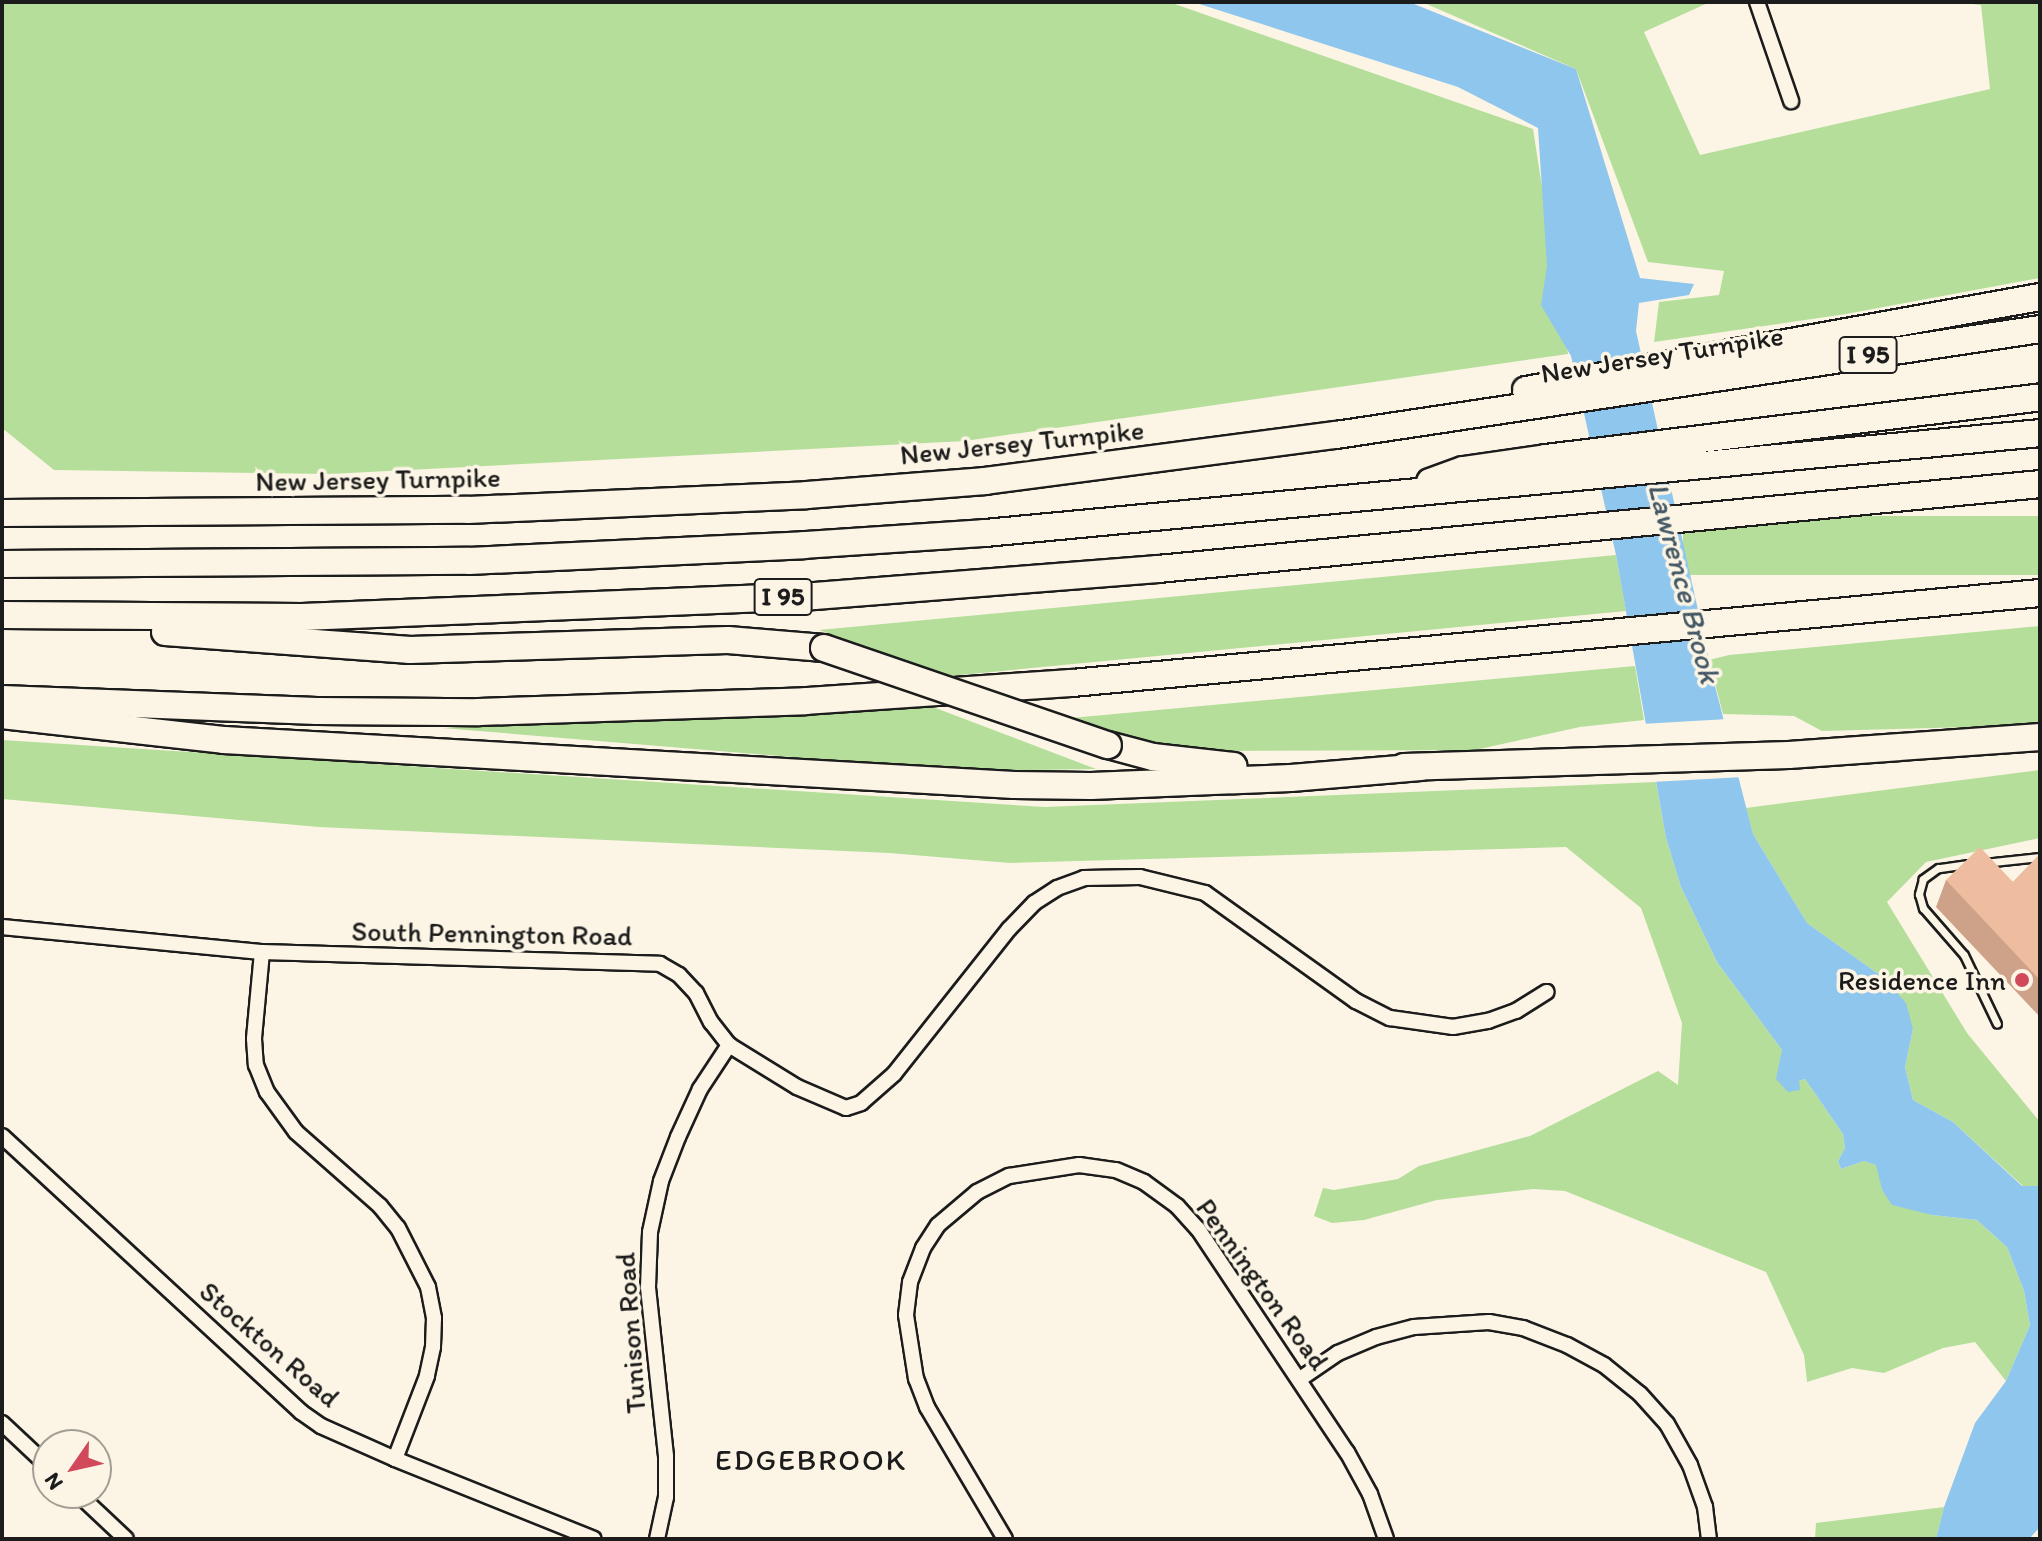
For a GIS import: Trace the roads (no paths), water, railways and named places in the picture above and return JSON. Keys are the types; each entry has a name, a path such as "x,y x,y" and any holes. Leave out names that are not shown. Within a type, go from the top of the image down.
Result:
{"highway":[{"path":"1693,370 2040,297"},
{"name":"New Jersey Turnpike","path":"2,513 438,511 807,495 985,481 1336,435 1693,370 2040,329"},
{"path":"1548,468 1708,438 2040,397"},
{"name":"I 95","path":"2,564 301,564 642,554 985,533 1392,496 1548,468 1715,465 2040,433"},
{"name":"I 95","path":"2,616 302,617 644,605 988,584 2040,484"},
{"path":"2,699 317,711 644,709 1018,688 2040,593"},
{"path":"2,616 270,642 394,650 728,640 824,648 868,660 1108,745 1153,757 1248,767 1582,763 1789,755 2040,737"},
{"path":"2,715 224,740 1014,785 1261,779 1421,767"}],"street":[{"path":"1757,2 1791,101"},
{"name":"South Pennington Road","path":"2,927 262,952 660,964 679,975 696,993 711,1022 729,1045 833,1106 846,1108 861,1103 894,1074 1009,929 1034,903 1057,888 1084,878 1140,877 1168,881 1205,893 1356,1001 1390,1018 1453,1027 1488,1021 1516,1011 1547,992"},
{"path":"262,952 254,1039 256,1065 267,1092 296,1132 380,1206 398,1228 428,1287 434,1318 433,1347 427,1376 395,1459"},
{"name":"Tunison Road","path":"657,1539 666,1497 666,1456 648,1287 650,1232 661,1181 678,1137 700,1089 729,1045"},
{"name":"Stockton Road","path":"2,1136 301,1412 321,1426 594,1539"},
{"name":"Pennington Road","path":"1005,1539 927,1407 909,1350 906,1315 910,1282 923,1248 938,1225 977,1192 1009,1176 1079,1165 1116,1170 1144,1182 1177,1206 1198,1229 1353,1462 1386,1539"},
{"path":"1300,1379 1338,1353 1376,1337 1414,1327 1489,1322 1523,1328 1567,1345 1604,1365 1640,1394 1667,1424 1690,1465 1705,1507 1709,1539"},
{"path":"2,1423 32,1451"},
{"path":"94,1509 126,1539"}],"lane":[{"path":"1997,1024 1964,955 1923,908 1919,894 1923,879 1938,868 2040,857"}],"water":[{"name":"Lawrence Brook","path":"1193,2 1409,2 1576,69 1640,278 1694,284 1689,295 1639,303 1636,331 1714,682 1753,834 1807,923 1884,978 1906,1003 1913,1029 1905,1067 1913,1100 1953,1122 2022,1186 2040,1186 2040,1527 2029,1539 1936,1539 1944,1507 1975,1423 2006,1381 2030,1325 2024,1291 2007,1247 1977,1220 1932,1215 1892,1205 1882,1190 1876,1165 1864,1161 1841,1169 1838,1161 1845,1148 1843,1134 1805,1079 1799,1081 1800,1090 1788,1092 1776,1079 1782,1050 1717,962 1681,887 1666,838 1616,555 1571,356 1541,305 1547,266 1538,128 1458,87"}],"place":[{"name":"Residence Inn","path":"2022,980"}],"district":[{"name":"EDGEBROOK","path":"811,1460"}]}
